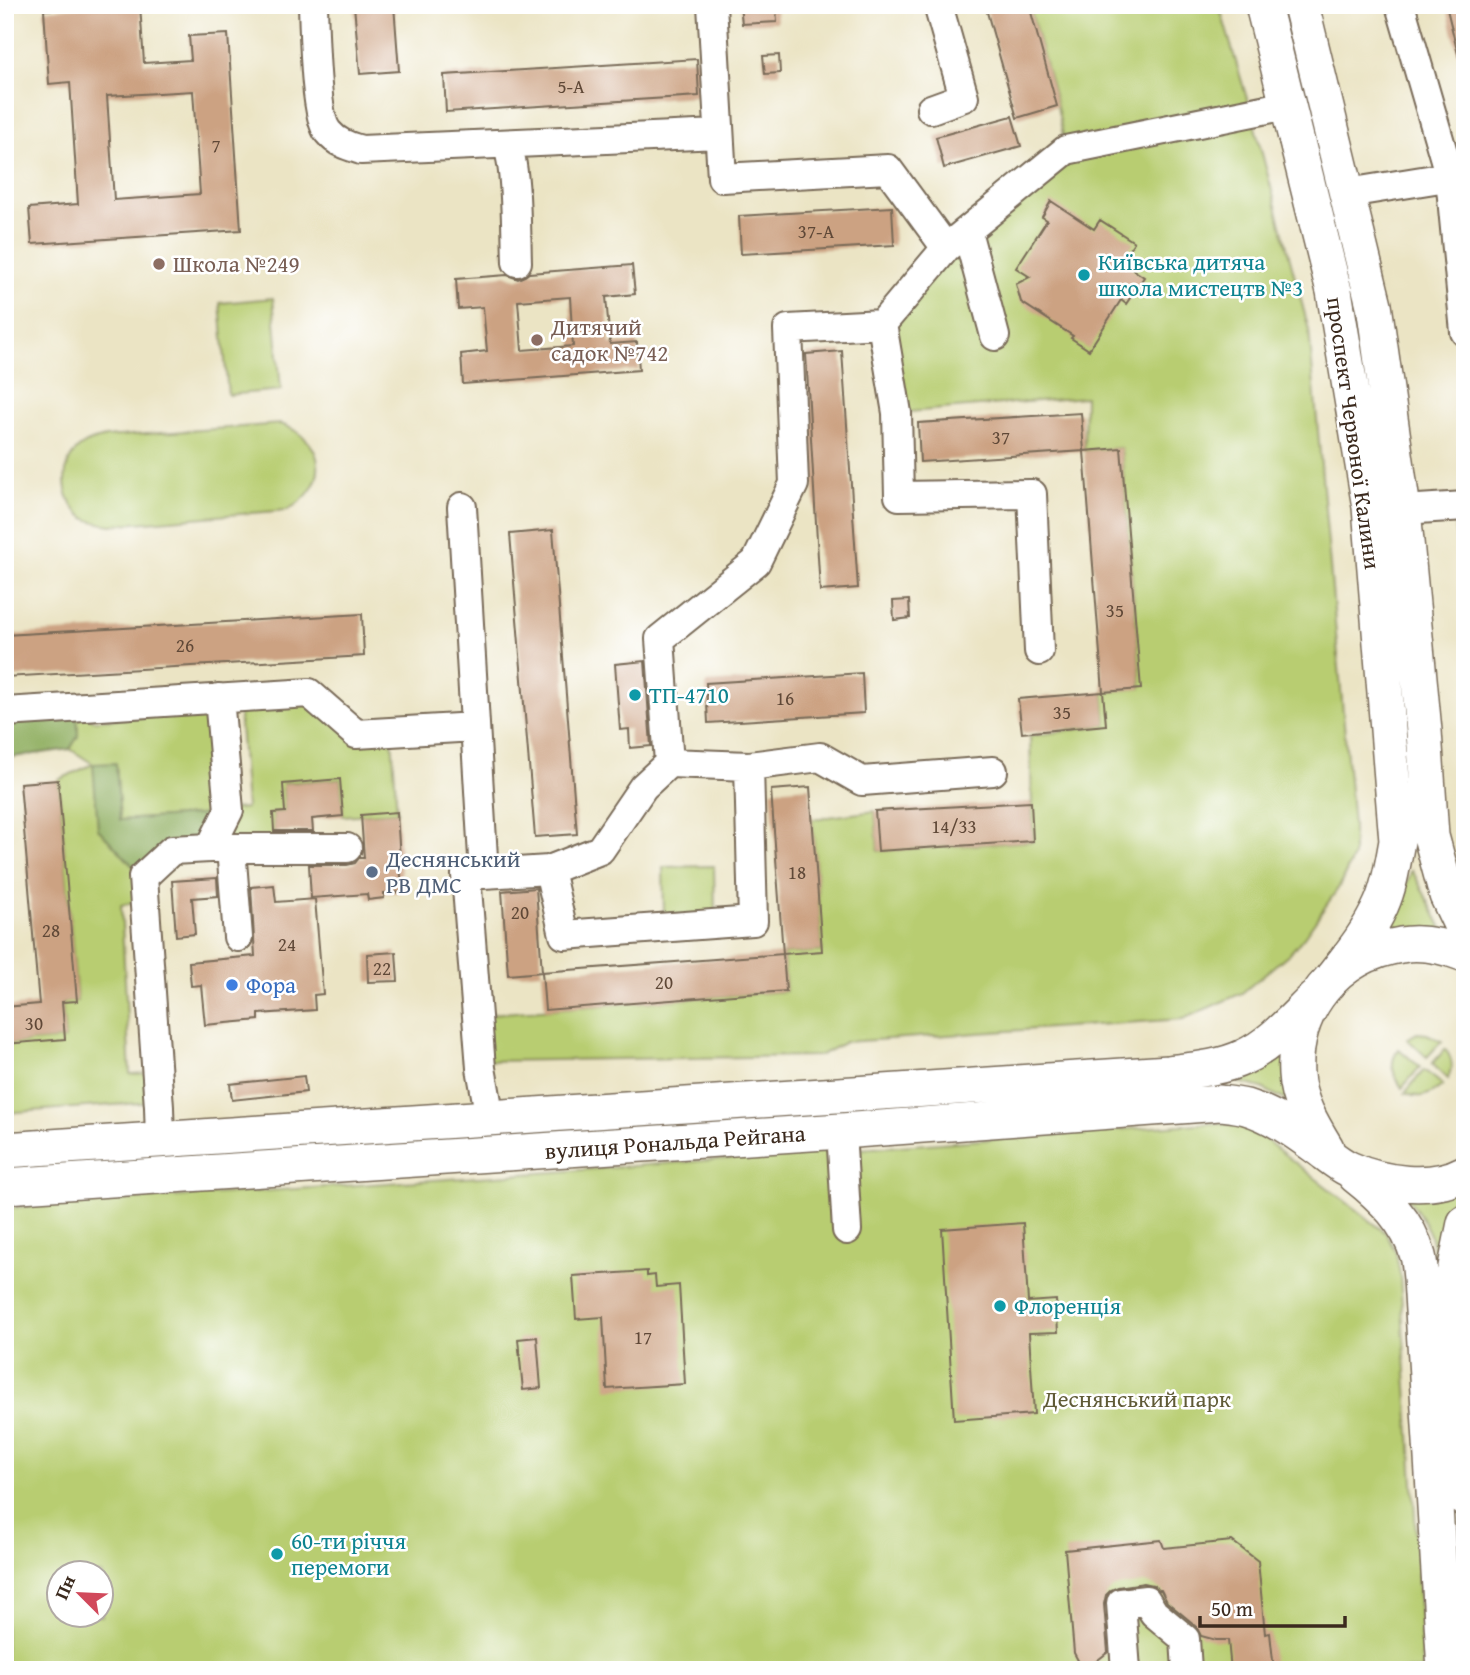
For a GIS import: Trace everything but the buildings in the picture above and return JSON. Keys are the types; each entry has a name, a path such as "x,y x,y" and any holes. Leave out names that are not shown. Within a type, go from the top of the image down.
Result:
{"main road":[{"name":"проспект Червоної Калини","path":"1263,5 1334,291 1370,507 1397,841 1382,903 1364,937 1324,987"},
{"name":"проспект Червоної Калини","path":"1301,5 1374,305 1403,510 1431,836 1447,895 1465,933"},
{"path":"1445,1670 1418,1256 1407,1229 1393,1209 1372,1188 1339,1163 1303,1106 1296,1075 1297,1044 1303,1021 1324,987 1365,955 1403,944 1442,946 1465,954"},
{"name":"вулиця Рональда Рейгана","path":"5,1150 1205,1069 1243,1058 1269,1042 1324,987"},
{"name":"вулиця Рональда Рейгана","path":"5,1186 841,1131 1220,1103 1245,1107 1270,1116 1339,1163"},
{"path":"1339,1163 1389,1182 1424,1184 1465,1173"},
{"path":"1465,1223 1454,1277 1456,1370 1465,1499"}],"lane":[{"path":"313,5 320,113 326,130 342,145 361,150 719,134"},
{"path":"712,5 722,178 888,169 956,240 995,336"},
{"path":"930,109 964,97 938,5"},
{"path":"1400,5 1457,176 1465,332"},
{"path":"668,763 660,639 756,562 794,484 788,329 882,324 956,240 1066,150 1287,105"},
{"path":"506,144 510,149 513,166 517,262"},
{"path":"1348,193 1457,176"},
{"path":"882,324 897,413 899,496 1032,494 1039,651"},
{"path":"1403,510 1465,506"},
{"path":"462,507 484,874"},
{"path":"5,712 309,693 356,734 475,727"},
{"path":"219,698 229,810 221,848 238,937"},
{"path":"491,1118 481,1068 466,875 549,870 600,850 643,787 668,763 748,766 820,757 862,781 993,771"},
{"path":"549,870 564,935 753,921 748,766"},
{"path":"160,1140 144,877 173,850 347,848"},
{"path":"841,1131 847,1230"},
{"path":"1126,1670 1121,1602 1146,1601 1153,1613 1185,1639 1187,1670"}],"green space":[{"path":"1029,5 1219,5 1251,112 1309,330 1353,825 1353,857 1339,887 1291,952 1242,993 1183,1019 845,1042 819,1056 481,1061 477,1015 786,991 783,954 822,951 812,819 875,811 878,851 1033,841 1030,736 1106,725 1103,692 1141,688 1121,448 1084,451 1085,397 897,413 882,324 1066,150 1057,106"},
{"path":"273,298 281,390 228,395 220,303"},
{"path":"281,424 308,441 318,465 317,477 311,489 287,510 112,525 85,518 71,503 67,494 65,484 68,464 80,447 93,440"},
{"path":"1465,515 1465,618 1454,516"},
{"path":"288,698 392,737 397,812 343,816 340,779 283,783 285,812 273,813 275,843 223,841 234,809 246,808 239,709"},
{"path":"214,700 215,811 212,814 120,820 116,764 94,764 139,872 140,901 121,905 130,1074 152,1073 153,1102 5,1113 5,1044 65,1039 62,1002 77,1001 58,780 93,764 70,749 78,736 77,710 93,720 197,714"},
{"path":"77,710 78,736 70,749 5,758 5,717"},
{"path":"116,763 120,820 212,814 205,842 135,868 98,829 93,764"},
{"path":"714,866 715,915 664,915 663,867"},
{"path":"1412,870 1445,934 1385,939"},
{"path":"1417,1033 1442,1041 1427,1057 1407,1039"},
{"path":"1399,1049 1420,1067 1402,1088 1393,1068"},
{"path":"1445,1049 1452,1064 1448,1079 1432,1064"},
{"path":"1289,1053 1295,1105 1262,1088 1239,1082 1259,1073"},
{"path":"1424,1070 1443,1085 1425,1095 1405,1093"},
{"name":"Деснянський парк","path":"1220,1123 1240,1126 1262,1137 1386,1233 1396,1253 1400,1275 1422,1670 5,1670 5,1208 554,1172 1195,1124"},
{"path":"1464,1182 1445,1228 1437,1261 1429,1232 1402,1191"}],"place":[{"name":"Школа №249","path":"159,264"},
{"name":"Київська дитяча школа мистецтв №3","path":"1084,275"},
{"name":"Дитячий садок №742","path":"537,340"},
{"name":"ТП-4710","path":"635,695"},
{"name":"Деснянський РВ ДМС","path":"372,872"},
{"name":"Фора","path":"232,985"},
{"name":"Флоренція","path":"1000,1306"},
{"name":"60-ти річчя перемоги","path":"277,1554"}]}
